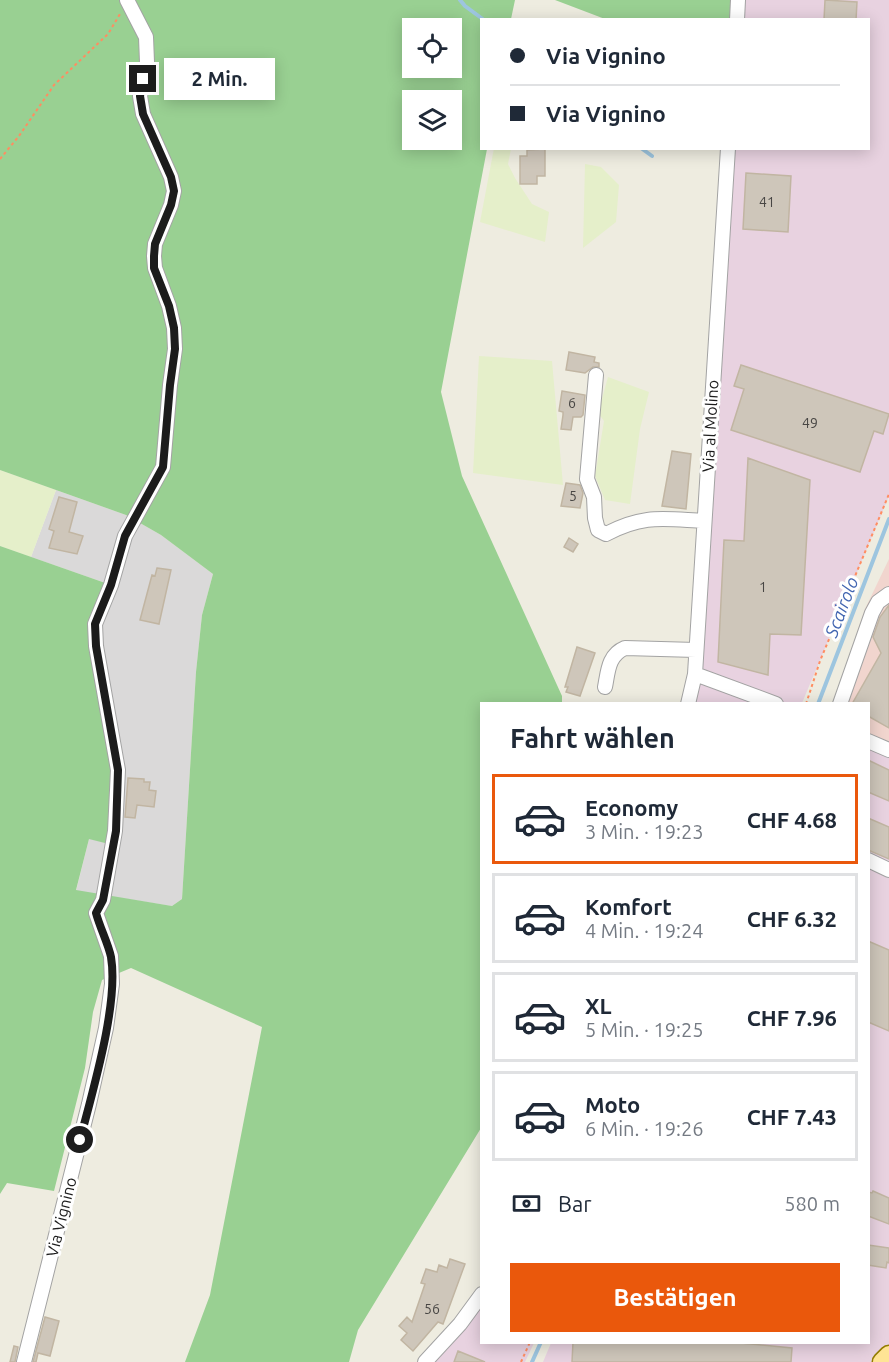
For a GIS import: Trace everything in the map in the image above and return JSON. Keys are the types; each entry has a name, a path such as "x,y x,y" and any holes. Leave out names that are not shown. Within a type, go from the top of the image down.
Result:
{"main road":[{"path":"882,1362 889,1355"}],"street":[{"path":"737,18 738,0"},
{"name":"Via Vignino","path":"24,1362 89,1104 106,1028 112,984 111,956 96,913 103,900 116,831 118,770 96,646 95,624 111,585 125,536 163,467 175,349 174,328 169,306 154,268 155,244 171,205 174,191 171,177 143,114 140,96 147,62 146,37 124,3"},
{"name":"Via al Molino","path":"688,702 695,674 728,150"},
{"path":"596,375 587,479 594,497 598,530 606,534 620,526 649,518 704,521"},
{"path":"841,702 872,612 878,602 889,594"},
{"path":"605,687 609,664 618,651 625,648 696,650"},
{"path":"695,674 771,702"},
{"path":"870,742 889,750"},
{"path":"870,861 889,870"},
{"path":"425,1362 460,1324 480,1297"}],"path":[{"path":"0,159 54,85 108,34 124,3"},
{"path":"807,702 820,662 889,494"},
{"path":"521,1362 529,1344"}],"shaded area":[{"path":"738,0 889,0 889,496 802,702 688,702 728,150 870,150 870,18 737,18"},
{"path":"56,490 126,515 161,535 213,574 202,615 196,672 182,899 172,906 76,891 89,839 96,646 111,585 31,557"},
{"path":"889,559 889,743 870,734 870,702 834,702 865,609"},
{"path":"870,746 889,755 889,1362 543,1362 551,1344 870,1344"},
{"path":"480,1295 480,1344 534,1344 525,1362 425,1362"}],"green space":[{"path":"0,0 515,0 511,18 480,18 480,150 487,150 441,392 462,476 562,696 562,702 480,702 480,1130 358,1330 349,1362 185,1362 210,1295 262,1027 131,968 102,980 93,1012 85,1068 54,1191 7,1183 0,1194 0,546 111,585 95,624 118,770 113,845 89,839 76,890 172,906 182,899 196,672 202,615 213,574 161,535 126,515 0,470"},
{"path":"555,0 738,0 737,18 602,18"},
{"path":"494,150 511,150 508,164 515,178 532,204 549,212 545,242 480,222"},
{"path":"585,164 601,167 619,185 616,222 583,248"},
{"path":"479,356 552,361 563,485 473,473"},
{"path":"608,377 649,392 640,429 630,504 605,500 595,476 604,421 598,413"},
{"path":"0,470 56,490 31,557 0,546"}],"building":[{"path":"825,0 857,2 856,18 824,18"},
{"path":"527,150 545,150 545,176 537,176 537,184 520,184 520,156 527,156"},
{"path":"746,173 791,176 788,232 743,229"},
{"path":"569,352 595,357 594,362 599,363 599,367 593,367 585,373 566,370"},
{"path":"741,365 889,414 883,434 874,431 860,472 731,430 744,389 734,386"},
{"path":"562,391 585,395 583,415 573,417 571,430 561,429 563,412 559,411"},
{"path":"672,451 691,454 686,509 662,506"},
{"path":"748,458 810,480 801,635 770,634 768,675 718,662 724,540 744,541"},
{"path":"566,483 580,485 583,493 580,508 561,506"},
{"path":"59,497 77,502 69,532 83,536 77,554 49,548 54,531 49,529"},
{"path":"569,538 578,544 573,552 564,547"},
{"path":"157,568 171,570 159,624 140,620 152,575 155,576"},
{"path":"889,605 889,728 870,717 870,702 853,702 881,653 873,637 880,617"},
{"path":"577,647 595,653 580,696 566,692 568,687 565,687"},
{"path":"870,761 889,770 889,801 870,793"},
{"path":"128,778 144,779 144,782 150,782 149,790 156,791 154,807 137,805 135,818 125,817"},
{"path":"870,819 889,827 889,859 870,851"},
{"path":"870,942 889,950 889,1031 870,1023"},
{"path":"873,1191 889,1198 889,1224 870,1217 870,1192"},
{"path":"870,1245 889,1248 889,1263 887,1262 886,1268 870,1265"},
{"path":"450,1259 465,1264 443,1324 438,1322 413,1351 401,1340 407,1333 399,1326 407,1317 412,1322 425,1284 421,1283 426,1269 437,1272 439,1265 447,1268"},
{"path":"45,1317 59,1321 50,1356 38,1353 36,1362 33,1362"},
{"path":"573,1344 751,1344 792,1348 791,1362 572,1362"},
{"path":"14,1346 18,1347 15,1362 10,1362"},
{"path":"458,1351 485,1362 454,1362"}],"waterway":[{"path":"460,0 481,18"},
{"path":"644,150 652,156"},
{"name":"Scairolo","path":"819,702 889,519"},
{"name":"Scairolo","path":"532,1362 540,1344"}],"route":[{"path":"80,1140 106,1028 112,984 111,956 96,913 103,900 116,831 118,770 96,646 95,624 111,585 125,536 163,467 175,349 174,328 169,306 154,268 155,244 171,205 174,191 171,177 143,114 140,96 143,79"}]}
